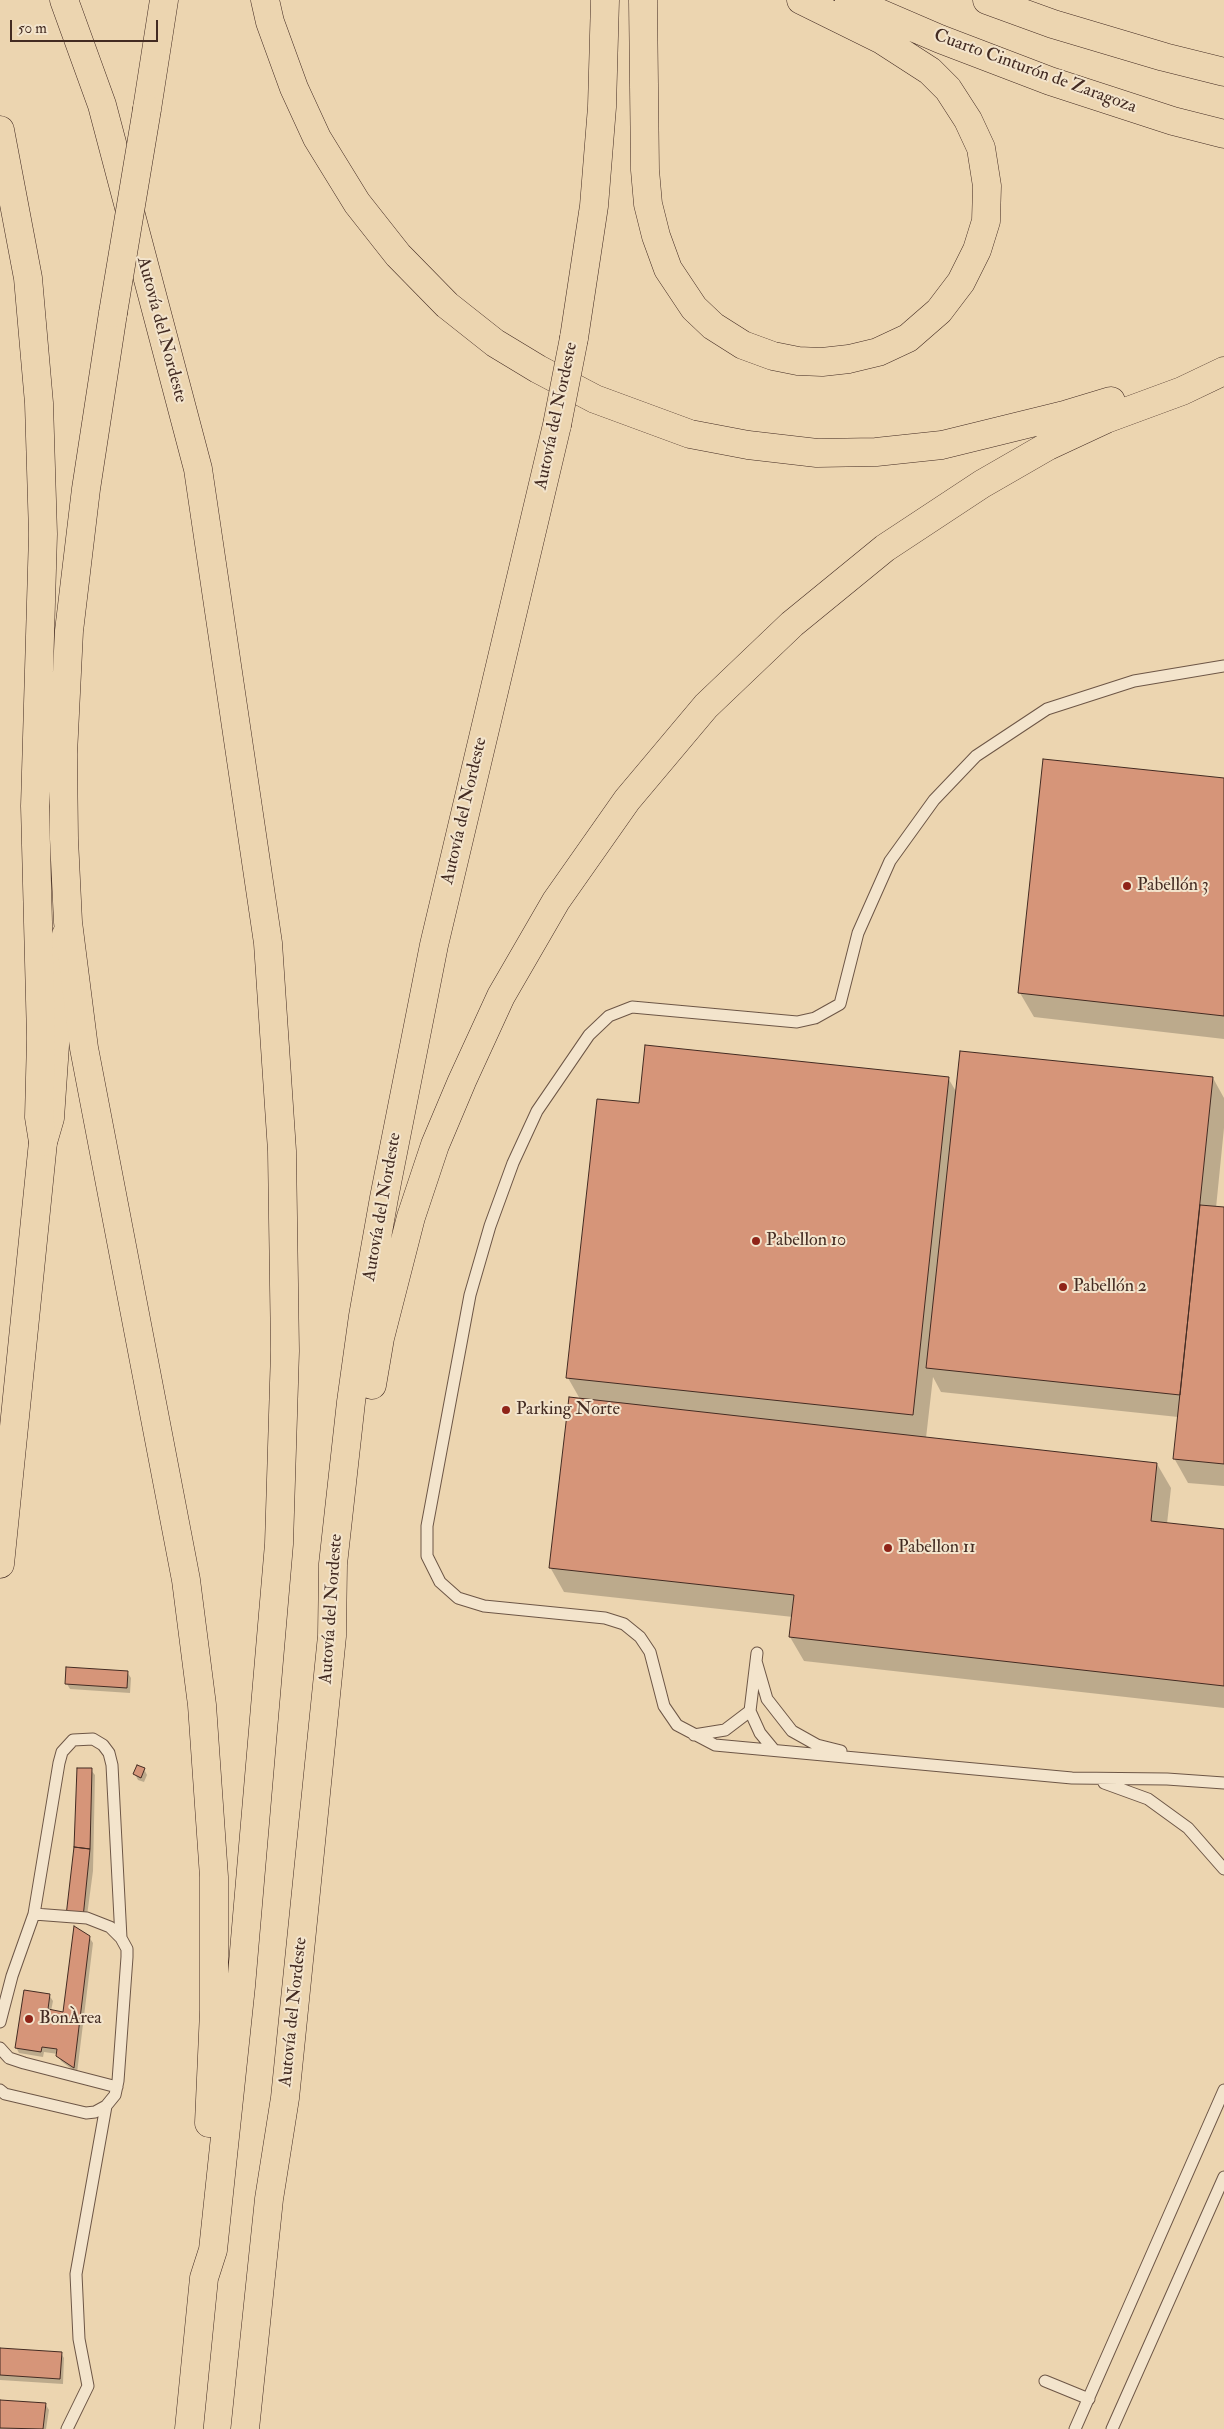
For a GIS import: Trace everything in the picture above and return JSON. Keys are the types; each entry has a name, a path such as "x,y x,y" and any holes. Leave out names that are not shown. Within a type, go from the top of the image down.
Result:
{"main road":[{"name":"Autovía del Nordeste","path":"64,0 102,106 198,468 268,943 276,1038 282,1151 285,1350 279,1544 241,1986 213,2250 204,2278 189,2429"},
{"path":"164,0 86,489 70,631 63,783 68,922 84,1048 186,1580 202,1704 211,1818 215,1952 209,2132 197,2250 204,2278"},
{"path":"265,0 270,22 294,88 317,138 357,203 398,256 447,305 495,343 538,369 595,399 639,417 690,434 748,445 817,453 876,452 942,445 996,433 1068,414 1224,366"},
{"name":"Autovía del Nordeste","path":"246,2429 269,2199 285,2098 332,1636 334,1564 351,1402 384,1198 434,945 557,425 574,338 594,206 602,107 605,0"},
{"path":"644,0 645,170 648,204 656,236 668,269 694,308 713,326 743,345 773,356 798,361 822,362 850,359 878,352 908,338 939,311 961,282 977,250 986,220 987,186 981,148 968,120 948,89 930,71 882,40 801,0"},
{"name":"Cuarto Cinturón de Zaragoza","path":"849,0 940,39 1050,81 1172,121 1224,134"},
{"path":"987,0 1053,24 1164,57 1224,72"},
{"path":"0,130 28,278 39,403 43,534 35,806 41,1038 39,1117 42,1142 0,1564"},
{"path":"332,1636 348,1573 364,1429 380,1338 396,1268 435,1145 462,1080 501,996 556,901 621,807 706,706 792,624 885,548 982,484 1048,446 1106,420 1182,391 1224,370"},
{"path":"42,1142 50,1118 60,972 68,922"}],"lane":[{"path":"1224,666 1134,681 1046,709 976,756 934,800 890,861 858,933 840,1004 815,1018 797,1022 632,1007 609,1016 589,1035 537,1111 513,1163 490,1226 470,1296 427,1526 427,1556 440,1582 458,1598 484,1606 604,1618 624,1624 640,1637 650,1652 664,1706 677,1725 716,1745 1072,1778 1111,1785 1148,1799 1188,1828 1224,1870"},
{"path":"774,1750 760,1733 750,1711 756,1657 767,1699 792,1731 817,1745 874,1759"},
{"path":"694,1735 725,1730 750,1711"},
{"path":"0,2022 12,1976 34,1914 62,1752 73,1740 92,1739 106,1749 112,1765 121,1938"},
{"path":"1072,1778 1167,1779 1224,1783"},
{"path":"2,2093 86,2113 95,2112 106,2106 115,2095 117,2087 128,1957 127,1949 121,1938 110,1928 87,1918 34,1914"},
{"path":"0,2048 9,2058 24,2063 117,2087"},
{"path":"1075,2429 1224,2090"},
{"path":"67,2429 88,2386 79,2339 76,2274 106,2106"},
{"path":"1112,2429 1224,2177"},
{"path":"1046,2380 1088,2399"}],"building":[{"name":"Pabellón 3","path":"1043,759 1224,778 1224,1016 1018,993"},
{"name":"Pabellon 10","path":"645,1045 949,1077 913,1415 566,1378 597,1099 639,1103"},
{"name":"Pabellón 2","path":"960,1051 1213,1077 1180,1395 926,1368"},
{"path":"1200,1205 1224,1207 1224,1464 1173,1459"},
{"name":"Pabellon 11","path":"569,1397 1157,1463 1151,1521 1224,1529 1224,1686 789,1637 794,1595 549,1568"},
{"path":"66,1667 128,1671 127,1688 65,1684"},
{"path":"137,1765 145,1768 141,1778 133,1774"},
{"path":"77,1768 92,1768 90,1849 74,1847"},
{"path":"74,1847 90,1849 83,1918 66,1916"},
{"path":"74,1926 90,1936 74,2068 56,2056 57,2049 42,2047 41,2052 15,2048 24,1990 50,1994 48,2009 63,2012"},
{"path":"0,2348 62,2352 60,2379 0,2375"},
{"path":"0,2400 46,2403 43,2429 0,2428"}],"place":[{"name":"Pabellón 3","path":"1127,886"},
{"name":"Pabellon 10","path":"756,1241"},
{"name":"Pabellón 2","path":"1063,1287"},
{"name":"Parking Norte","path":"506,1410"},
{"name":"Pabellon 11","path":"888,1548"},
{"name":"BonÀrea","path":"29,2019"}]}
